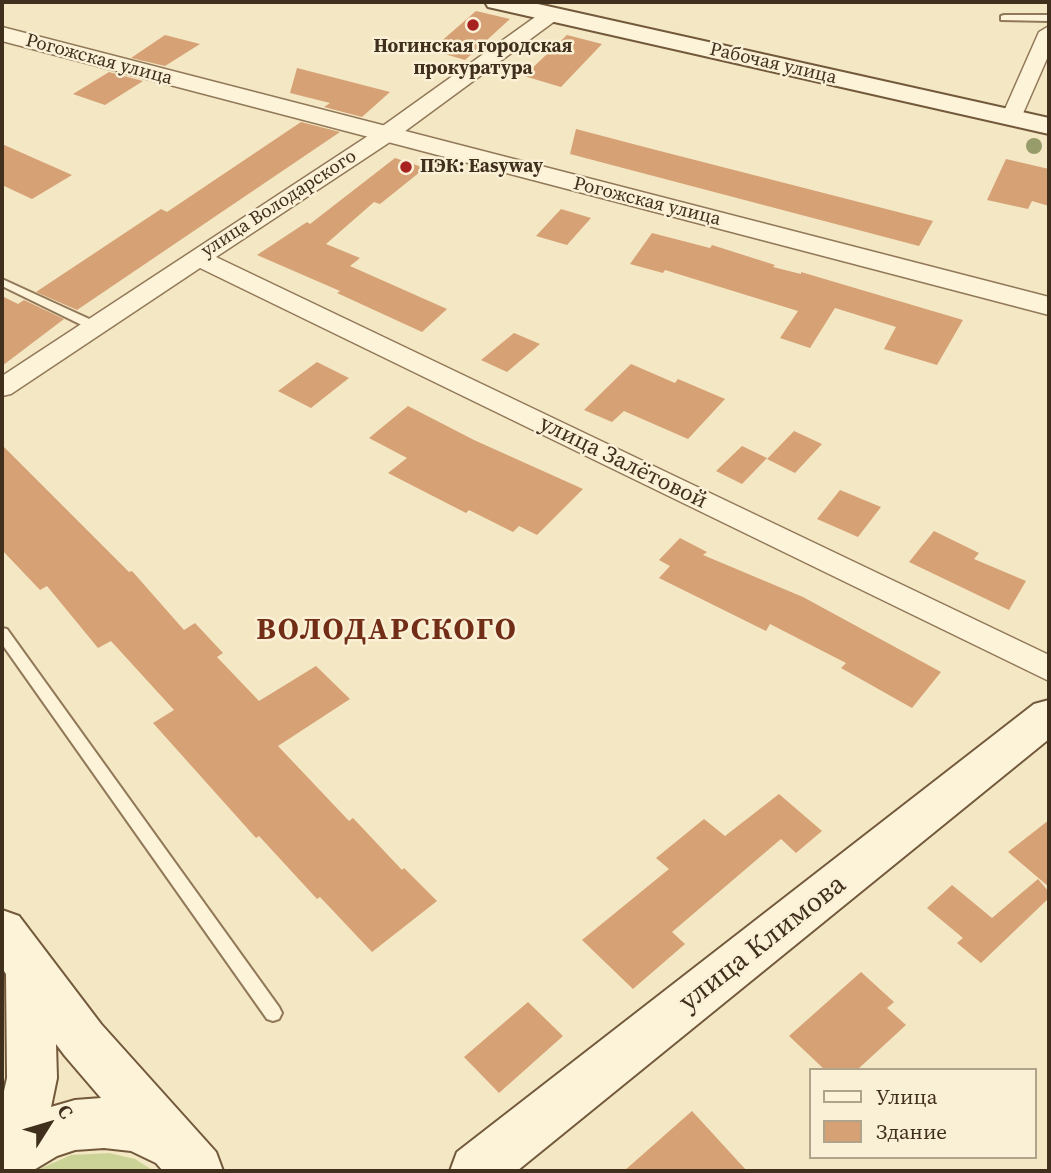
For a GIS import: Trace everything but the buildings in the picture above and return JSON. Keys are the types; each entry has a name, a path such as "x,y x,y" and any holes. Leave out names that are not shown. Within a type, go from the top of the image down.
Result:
{"main road":[{"name":"Рабочая улица","path":"497,2 1049,126"},
{"name":"улица Климова","path":"486,1168 1049,716"},
{"path":"2,931 83,1040 188,1161"},
{"path":"8,1153 32,1078 30,972"},
{"path":"8,1153 45,1134 75,1125 104,1123 144,1131 188,1161"}],"street":[{"name":"улица Володарского","path":"2,388 385,135 552,14"},
{"path":"1012,118 1049,32"},
{"name":"Рогожская улица","path":"2,34 1049,306"},
{"name":"улица Залётовой","path":"197,257 1049,669"}],"lane":[{"path":"1004,18 1049,18"},
{"path":"2,282 94,326"},
{"path":"2,633 273,1013"}],"green space":[{"path":"109,1153 135,1159 154,1171 35,1171 71,1155"}],"place":[{"name":"Ногинская городская прокуратура","path":"473,25"},
{"name":"ПЭК: Easyway","path":"406,167"}],"district":[{"name":"ВОЛОДАРСКОГО","path":"387,631"}]}
